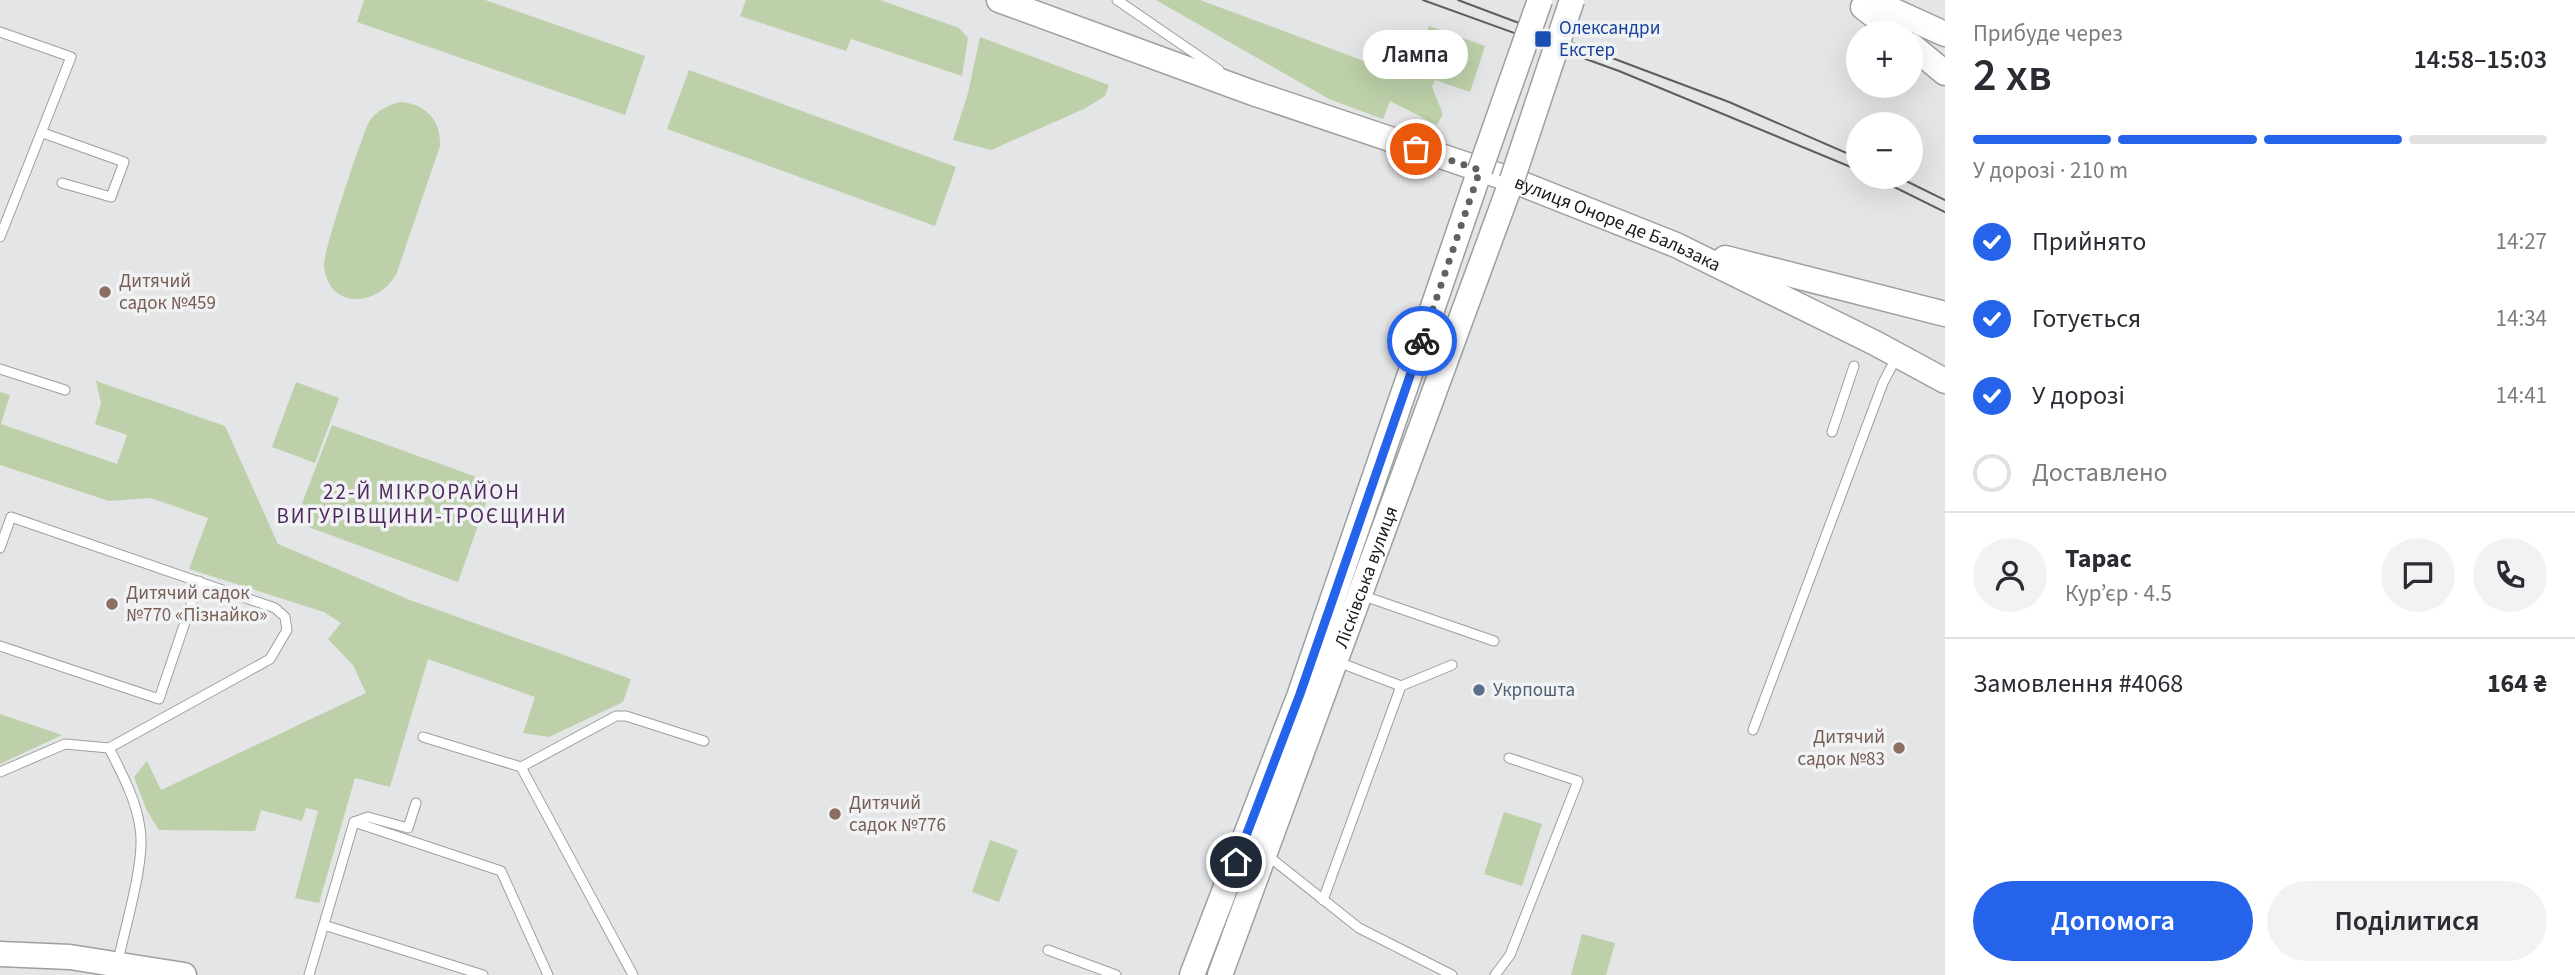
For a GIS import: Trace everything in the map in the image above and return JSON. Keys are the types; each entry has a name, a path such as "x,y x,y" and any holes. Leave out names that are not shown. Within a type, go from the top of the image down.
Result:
{"street":[{"name":"вулиця Оноре де Бальзака","path":"999,0 1253,93 1513,180 1676,245 1945,381"},
{"name":"Лісківська вулиця","path":"1192,975 1300,694 1540,0"},
{"name":"Лісківська вулиця","path":"1220,975 1513,180 1572,0"},
{"path":"1854,0 1881,21"},
{"path":"1870,0 1945,34"},
{"path":"1923,56 1945,73"},
{"path":"1676,245 1945,314"},
{"path":"0,954 70,957 184,975"}],"lane":[{"path":"1117,0 1253,93"},
{"path":"0,32 71,57 43,133 3,223 0,237"},
{"path":"43,133 124,162 111,197 62,183"},
{"path":"1753,730 1883,383 1897,355"},
{"path":"1832,432 1854,366"},
{"path":"0,369 65,390"},
{"path":"0,548 11,517 275,608 285,617 287,630 281,646 270,659 109,748 65,744 0,772"},
{"path":"0,646 159,699 200,581"},
{"path":"1359,594 1493,641"},
{"path":"1335,662 1401,686 1452,666"},
{"path":"1323,900 1401,686"},
{"path":"521,767 616,716 626,716 704,741"},
{"path":"423,737 521,767 633,975"},
{"path":"109,748 132,794 141,831 118,965"},
{"path":"1495,975 1510,955 1578,781 1508,758"},
{"path":"354,822 368,817 408,828 416,803"},
{"path":"309,975 354,822"},
{"path":"354,822 501,871 548,975"},
{"path":"1266,854 1359,928 1452,975"},
{"path":"324,925 483,975"},
{"path":"1048,950 1116,975"}],"green space":[{"path":"364,0 485,0 645,56 625,115 357,22"},
{"path":"746,0 880,0 959,28 968,38 962,76 851,39 846,51 740,16"},
{"path":"1156,0 1200,0 1407,77 1429,26 1485,46 1470,92 1435,80 1432,87 1443,114 1437,125 1390,101 1383,119 1329,99"},
{"path":"980,37 1109,85 1105,96 1086,108 991,150 953,140 968,93"},
{"path":"689,70 956,167 935,226 667,129"},
{"path":"400,102 417,106 430,115 438,128 440,146 396,275 376,294 353,299 343,296 327,279 325,256 369,122 379,112"},
{"path":"96,381 225,426 278,544 410,600 631,679 623,702 549,737 523,733 535,697 428,659 390,787 355,778 319,903 295,898 318,811 306,808 302,821 261,810 255,831 159,830 147,811 134,777 147,761 161,790 366,693 353,665 328,639 341,623 324,612 189,569 208,518 151,498 109,501 0,465 0,392 10,395 1,424 117,464 127,435 95,424 101,403"},
{"path":"296,382 339,398 315,463 272,447"},
{"path":"332,425 493,483 458,582 295,522"},
{"path":"0,714 62,735 0,764"},
{"path":"1504,812 1542,824 1522,886 1484,874"},
{"path":"990,840 1018,850 999,902 972,892"},
{"path":"1582,934 1615,943 1606,975 1571,975"}],"tram line":[{"path":"1423,0 1619,71 1846,165"},
{"path":"1458,0 1729,102 1846,153"},
{"path":"1898,189 1945,212"},
{"path":"1923,189 1945,200"}],"way so far":[{"path":"1416,149 1480,170 1422,341"}],"place":[{"name":"Олександри Екстер","path":"1543,39"},
{"name":"Лампа","path":"1416,149"},
{"name":"Дитячий садок №459","path":"105,292"},
{"name":"Дитячий садок №770 «Пізнайко»","path":"112,604"},
{"name":"Укрпошта","path":"1479,690"},
{"name":"Дитячий садок №83","path":"1899,748"},
{"name":"Дитячий садок №776","path":"835,814"}],"district":[{"name":"22-Й МІКРОРАЙОН ВИГУРІВЩИНИ-ТРОЄЩИНИ","path":"422,504"}],"route":[{"path":"1236,862 1300,694 1422,341"}]}
